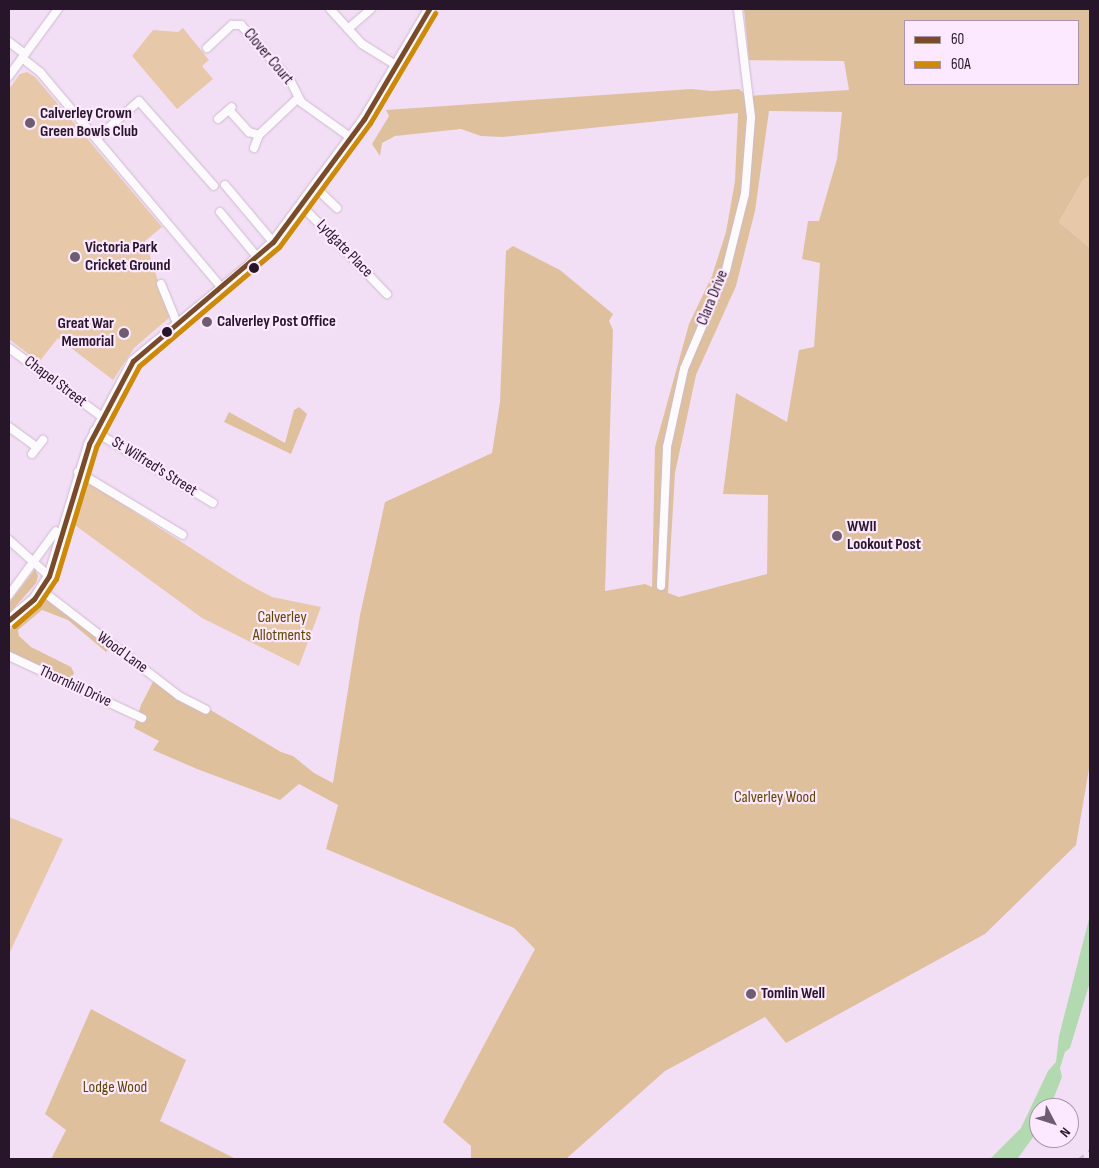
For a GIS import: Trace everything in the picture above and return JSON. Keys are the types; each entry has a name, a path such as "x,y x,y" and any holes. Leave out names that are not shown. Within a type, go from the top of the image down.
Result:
{"main road":[{"path":"9,620 24,608 41,590 49,576 58,557 78,472 94,431 133,361 258,258 273,242 350,137 429,9"}],"street":[{"path":"9,76 58,9"},
{"path":"330,9 366,48 395,65"},
{"path":"348,29 371,9"},
{"name":"Clara Drive","path":"661,586 667,447 684,369 726,270 745,194 751,117 738,9"},
{"name":"Clover Court","path":"207,48 232,26 241,24 291,82 298,98 350,137"},
{"path":"9,42 40,72 222,288"},
{"path":"254,148 259,135 298,98"},
{"path":"97,138 140,101 214,186"},
{"path":"218,118 231,109 249,132 259,135"},
{"path":"225,185 273,242"},
{"path":"314,186 337,208"},
{"name":"Lydgate Place","path":"301,205 386,294"},
{"path":"220,212 258,258"},
{"path":"161,284 177,323"},
{"name":"Chapel Street","path":"9,348 101,416"},
{"path":"9,427 35,451 43,440"},
{"name":"St Wilfred's Street","path":"94,431 213,503"},
{"path":"78,472 183,535"},
{"path":"9,595 56,531"},
{"path":"9,540 49,576"},
{"name":"Wood Lane","path":"41,590 180,696 206,710"},
{"name":"Thornhill Drive","path":"9,656 142,718"}],"green space":[{"name":"Calverley Wood","path":"744,9 1090,9 1090,175 1083,180 1059,222 1090,248 1090,763 1076,845 985,934 786,1043 765,1017 665,1071 566,1159 471,1159 471,1146 443,1122 535,949 514,928 326,849 338,805 299,784 280,800 197,769 153,750 159,741 134,728 141,705 157,674 182,693 281,752 293,756 314,773 333,783 360,615 385,502 492,453 500,402 506,251 513,246 560,270 613,314 609,321 613,330 605,591 645,584 652,587 655,447 689,324 712,276 726,232 735,181 738,113 502,137 481,136 461,129 395,136 382,143 380,156 372,144 389,116 386,110 691,89 712,91 739,89 747,96 849,90 844,61 749,60","holes":["769,111 842,112 837,159 819,221 808,221 802,259 820,263 814,347 799,350 787,422 736,393 723,494 768,495 767,574 679,597 668,593 675,473 696,375 736,286 755,211"]},
{"path":"183,28 209,60 202,66 213,79 177,109 132,56 153,30 178,32"},
{"path":"27,72 35,77 162,227 145,241 170,317 134,348 113,380 58,338 39,362 9,339 9,89 20,74"},
{"path":"1090,175 1090,248 1059,222 1083,180"},
{"path":"299,407 307,414 291,454 224,422 229,412 285,443 294,410"},
{"name":"Calverley Allotments","path":"85,480 242,581 272,597 321,607 299,666 202,618 72,523"},
{"path":"35,569 38,576 36,583 9,614 9,603"},
{"path":"45,595 110,647 106,652 68,620 42,610 18,630 19,636 31,647 71,667 74,673 70,681 9,652 9,630 27,617"},
{"path":"9,817 63,839 9,954"},
{"name":"Lodge Wood","path":"91,1009 186,1060 160,1121 236,1159 51,1159 66,1130 45,1114"}],"shaded area":[{"path":"1090,915 1090,982 1070,1048 1065,1052 1060,1068 1062,1077 1054,1098 1035,1098 1048,1071 1056,1062 1059,1036"},
{"path":"1029,1111 1029,1143 1018,1158 990,1159 1021,1128"}],"railway":[{"path":"1079,1159 1090,1150"}],"transit line":[{"name":"60","path":"9,620 34,599 49,576 89,444 133,361 273,242 364,119 429,9"},
{"name":"60A","path":"14,626 39,604 56,579 96,447 139,366 279,247 370,123 435,13"}],"place":[{"name":"Calverley Crown Green Bowls Club","path":"30,123"},
{"name":"Victoria Park Cricket Ground","path":"75,257"},
{"name":"Calverley Post Office","path":"207,322"},
{"name":"Great War Memorial","path":"124,333"},
{"name":"WWII Lookout Post","path":"837,536"},
{"name":"Tomlin Well","path":"751,994"}]}
